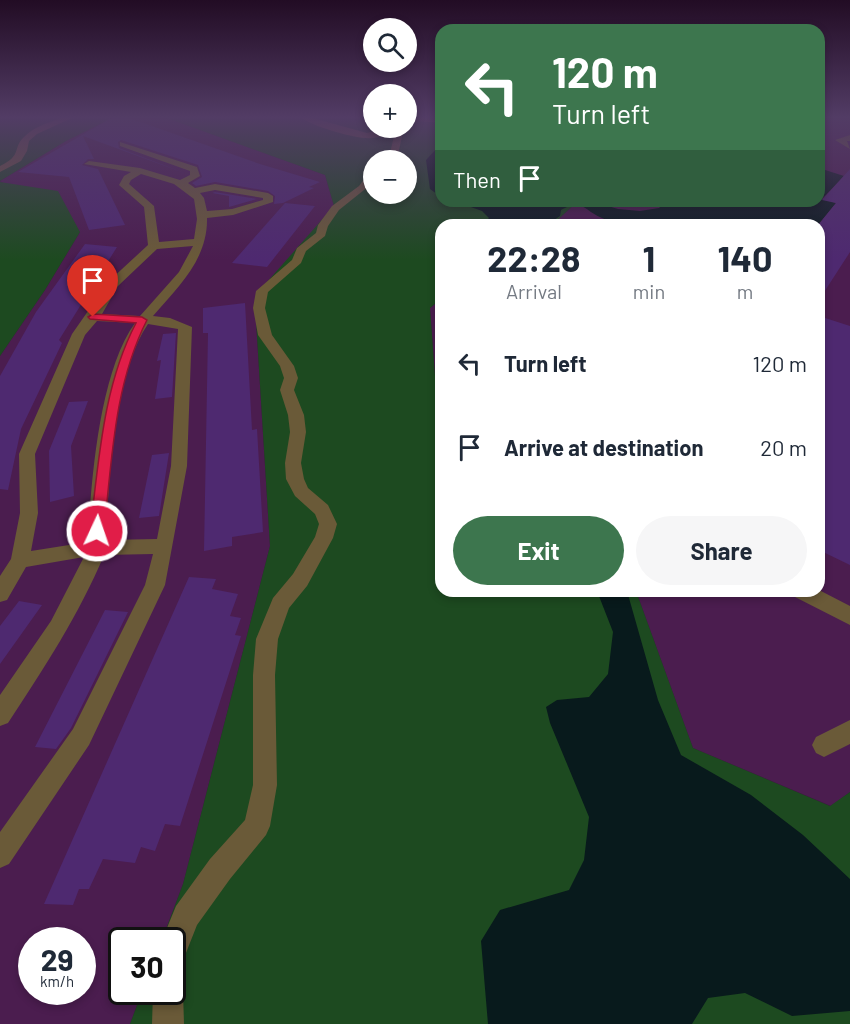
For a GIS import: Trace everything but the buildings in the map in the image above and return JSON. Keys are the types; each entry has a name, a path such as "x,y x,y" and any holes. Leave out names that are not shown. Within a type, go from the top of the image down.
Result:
{"street":[{"path":"0,715 73,604 97,548 97,513 112,409 129,345 142,320 190,267 201,242 202,215 198,198 186,188 140,171 95,165"},
{"path":"186,188 196,171 188,165"},
{"path":"140,171 127,178 124,184 149,206 154,246"},
{"path":"186,188 215,187 268,196 268,202 258,207 202,215"},
{"path":"182,927 186,916 220,869 257,826 266,785 264,675 267,639 280,604 300,580 324,538 328,524 322,510 301,492 295,479 293,463 298,432 296,415 287,390 291,378 287,366 265,336 259,308 262,291 297,261 301,250 321,234 322,225 331,218 335,208 363,188"},
{"path":"0,594 20,560 29,513 27,454 79,334 93,317 112,284 154,246 201,242"},
{"path":"0,855 81,737 155,585 165,546 179,466 184,327 165,321 93,317"},
{"path":"20,560 97,548 165,546"},
{"path":"814,597 850,616"},
{"path":"824,745 850,732"},
{"path":"168,1005 168,1024"}],"shaded area":[{"path":"27,165 297,165 325,175 334,206 256,321 270,546 183,884 167,927 108,927 108,1005 137,1005 130,1024 0,1024 0,356 45,290 80,232 0,181"},
{"path":"427,165 435,165 435,193 430,189"},
{"path":"825,165 850,165 850,792 831,806 693,748 638,597 825,597 825,219 558,219 572,207 825,207"},
{"path":"825,170 844,176 825,196"},
{"path":"825,200 836,203 823,219 606,219 583,207 611,207 640,211 659,208 825,207"},
{"path":"471,207 568,207 561,210 560,216 556,219 488,219 482,211"},
{"path":"435,304 435,376 430,308"},
{"path":"599,597 629,597 658,700 681,755 751,795 803,835 850,879 850,1011 792,1016 745,993 708,998 692,1024 488,1024 481,941 500,910 569,890 584,860 589,817 550,723 546,707 557,700 589,697 608,674 613,632"}],"green space":[{"path":"0,165 27,165 0,181"},
{"path":"297,165 363,165 363,204 417,204 417,165 435,165 435,207 572,207 558,219 435,219 435,304 430,308 435,376 435,597 638,597 693,748 830,806 850,792 850,1024 130,1024 137,1005 186,1005 186,927 167,927 183,884 270,546 256,321 267,282 334,206 325,175"},
{"path":"0,182 58,191 80,232 45,290 0,356"}],"route":[{"path":"93,317 142,320 129,345 112,409 97,513 97,531"}]}
